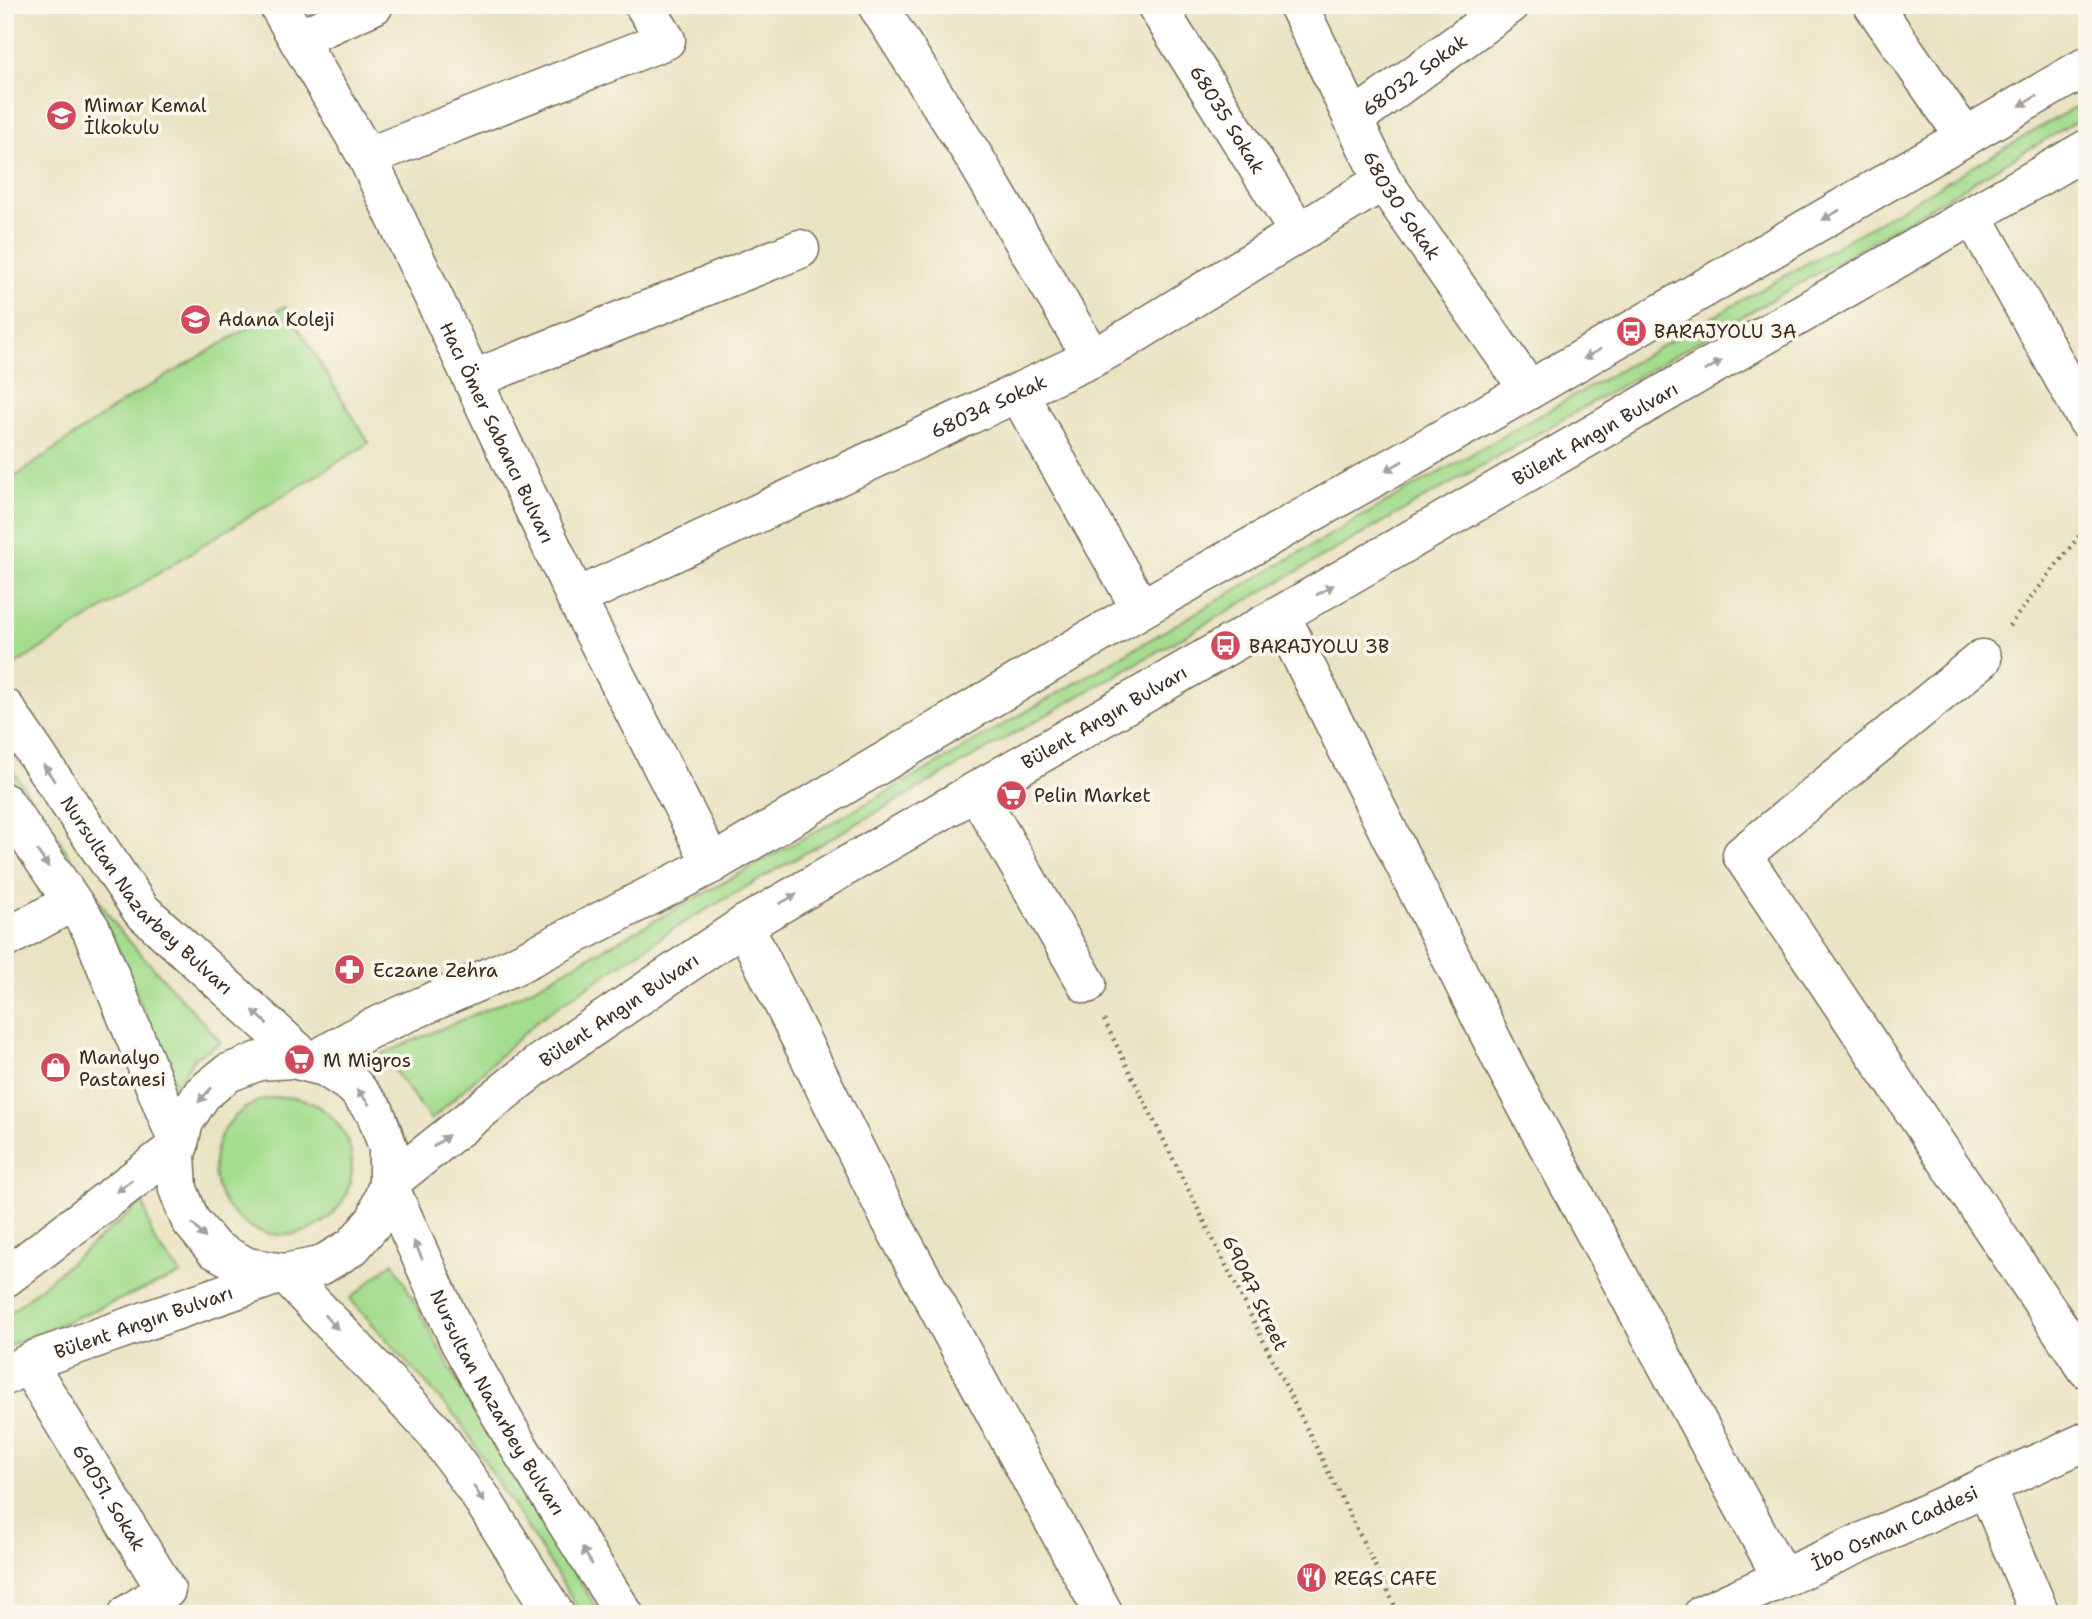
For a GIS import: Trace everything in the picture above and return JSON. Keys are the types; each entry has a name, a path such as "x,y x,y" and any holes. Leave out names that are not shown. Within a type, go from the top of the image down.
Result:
{"street":[{"name":"Hacı Ömer Sabancı Bulvarı","path":"278,5 367,157 576,598 712,864"},
{"path":"298,38 374,5"},
{"path":"367,157 666,40 643,5"},
{"path":"877,5 976,160 1092,358"},
{"name":"68035 Sokak","path":"1156,5 1299,233"},
{"name":"68030 Sokak","path":"1298,5 1383,181 1529,390"},
{"name":"68032 Sokak","path":"1354,119 1510,5"},
{"path":"1873,5 1965,138"},
{"path":"310,1063 368,1030 514,967 712,864 1141,609 1529,390 2087,66"},
{"name":"Bülent Angın Bulvarı","path":"16,1370 284,1273 320,1266 352,1247 376,1219 387,1184 540,1063 744,925 2087,149"},
{"name":"68034 Sokak","path":"576,598 1092,358 1383,181"},
{"path":"1973,216 2087,420"},
{"path":"474,379 800,249"},
{"path":"1018,393 1141,609"},
{"path":"1280,616 1507,1070 1782,1578"},
{"path":"1982,659 1742,855 2087,1369"},
{"name":"Nursultan Nazarbey Bulvarı","path":"5,708 141,910 310,1063"},
{"path":"976,791 1087,984"},
{"path":"5,803 91,929 179,1145"},
{"path":"5,939 72,902"},
{"path":"744,925 889,1217 1104,1614"},
{"path":"387,1184 388,1147 375,1112 354,1086 325,1067 293,1059 259,1061 228,1073 202,1094 184,1122 176,1155 178,1189 190,1220 214,1249 247,1267 284,1273 435,1432 482,1499 555,1614"},
{"path":"5,1278 179,1145"},
{"name":"Nursultan Nazarbey Bulvarı","path":"387,1184 459,1341 517,1444 624,1614"},
{"name":"69051. Sokak","path":"16,1370 166,1590 128,1614"},
{"name":"İbo Osman Caddesi","path":"1703,1614 2087,1441"},
{"path":"1986,1486 2040,1614"}],"path":[{"path":"1982,659 2087,526"},
{"name":"69047 Street","path":"1087,984 1399,1614"}],"green space":[{"path":"2087,100 2087,115 1825,269 678,926 539,1019 431,1120 382,1054 522,994 914,777"},
{"path":"285,306 369,443 15,665 5,650 5,484 121,403"},
{"path":"5,759 119,930 221,1042 194,1058 176,1087 112,935 5,770"},
{"path":"283,1097 309,1102 332,1117 347,1140 352,1166 347,1192 332,1215 309,1230 283,1235 257,1230 234,1215 219,1192 214,1166 219,1140 234,1117 257,1102"},
{"path":"143,1202 154,1240 181,1274 5,1347 5,1317"},
{"path":"393,1262 473,1411 600,1614 582,1614 458,1419 350,1299"}],"place":[{"name":"Mimar Kemal İlkokulu","path":"61,116"},
{"name":"Adana Koleji","path":"195,319"},
{"name":"BARAJYOLU 3A","path":"1631,331"},
{"name":"BARAJYOLU 3B","path":"1226,646"},
{"name":"Pelin Market","path":"1011,795"},
{"name":"Eczane Zehra","path":"350,970"},
{"name":"M Migros","path":"300,1060"},
{"name":"Manalyo Pastanesi","path":"56,1068"},
{"name":"REGS CAFE","path":"1311,1578"}]}
